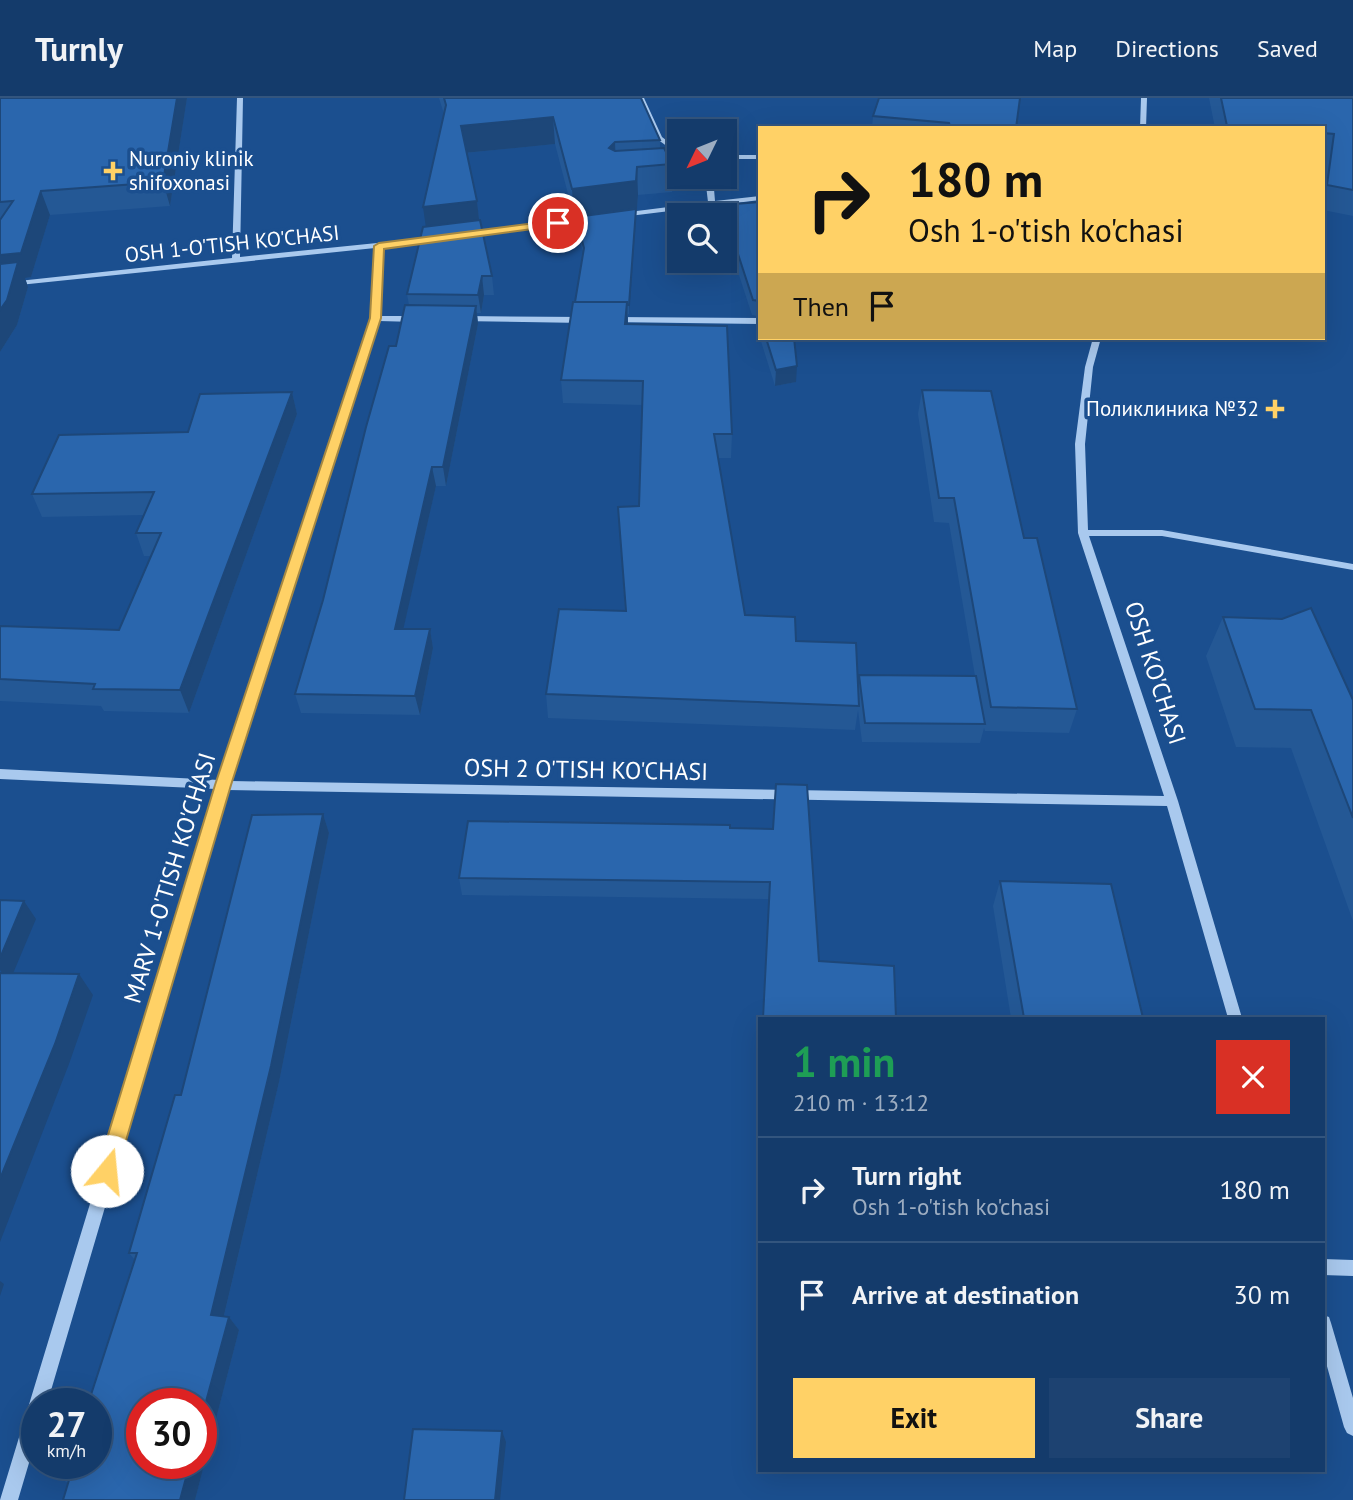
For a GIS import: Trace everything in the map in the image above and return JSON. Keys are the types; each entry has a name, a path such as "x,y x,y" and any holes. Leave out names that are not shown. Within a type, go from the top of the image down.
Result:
{"street":[{"path":"236,261 240,98"},
{"path":"641,98 659,138 667,144"},
{"path":"1143,126 1144,98"},
{"path":"737,157 758,157"},
{"path":"641,173 667,171"},
{"path":"720,203 758,198"},
{"path":"459,236 667,210"},
{"name":"OSH 1-O'TISH KO'CHASI","path":"0,285 446,238"},
{"name":"MARV 1-O'TISH KO'CHASI","path":"42,1388 223,785 376,318 379,246"},
{"path":"376,318 431,319"},
{"path":"458,319 595,320"},
{"path":"609,320 758,321"},
{"name":"OSH KO'CHASI","path":"1096,340 1089,367 1080,443 1083,533 1172,801 1235,1017"},
{"path":"1083,533 1162,533 1353,567"},
{"name":"OSH 2 O'TISH KO'CHASI","path":"0,774 223,785 1172,801"},
{"path":"1325,1267 1353,1268"},
{"path":"1325,1330 1353,1427"},
{"name":"MARV 1-O'TISH KO'CHASI","path":"9,1500 21,1459"}],"building":[{"path":"0,98 177,98 163,182 41,191 21,253 0,255 0,220 13,201 0,202"},
{"path":"444,98 641,98 660,140 615,142 609,148 615,151 664,148 667,164 637,167 636,181 572,189 553,117 461,126 477,201 423,207 446,105"},
{"path":"879,98 1020,98 1016,126 950,126 949,123 873,116"},
{"path":"1221,98 1353,98 1353,190 1327,185 1334,134 1325,133 1325,126 1227,126"},
{"path":"758,202 758,301 753,300 737,251 737,204"},
{"path":"636,209 629,305 627,302 575,302 584,248 576,217"},
{"path":"480,220 492,276 482,276 478,295 407,294 423,227"},
{"path":"18,262 7,300 0,310 0,264"},
{"path":"573,302 627,302 625,324 727,326 732,434 714,434 745,615 795,617 796,641 856,643 859,706 546,694 559,609 626,611 618,507 639,506 643,381 561,380"},
{"path":"405,305 476,306 443,467 432,467 395,629 430,629 415,696 295,694 323,600 366,427 389,346 396,346"},
{"path":"767,340 794,340 797,366 776,370"},
{"path":"922,390 991,391 1024,538 1037,538 1077,709 991,707 954,498 939,498"},
{"path":"292,392 180,690 93,689 95,684 0,679 0,626 119,630 161,533 136,533 154,492 32,494 59,435 188,432 200,394"},
{"path":"1311,608 1353,700 1353,818 1311,710 1255,709 1223,617 1282,619"},
{"path":"859,675 976,676 985,724 865,723"},
{"path":"776,784 807,785 819,961 894,966 896,1017 763,1017 770,882 459,878 468,821 730,825 730,828 773,829"},
{"path":"323,814 271,1066 211,1315 229,1317 210,1388 126,1388 126,1479 186,1479 180,1500 63,1500 69,1480 63,1479 112,1479 112,1388 93,1388 137,1253 129,1253 175,1095 181,1095 252,815"},
{"path":"1000,881 1111,884 1143,1017 1024,1017"},
{"path":"0,900 24,901 0,958"},
{"path":"0,973 79,974 55,1044 0,1179"},
{"path":"413,1429 502,1431 495,1500 404,1500"}],"place":[{"name":"Nuroniy klinik shifoxonasi","path":"113,171"},
{"name":"Поликлиника №32","path":"1275,409"}],"route":[{"path":"107,1171 223,785 376,318 379,246 558,223"}]}
